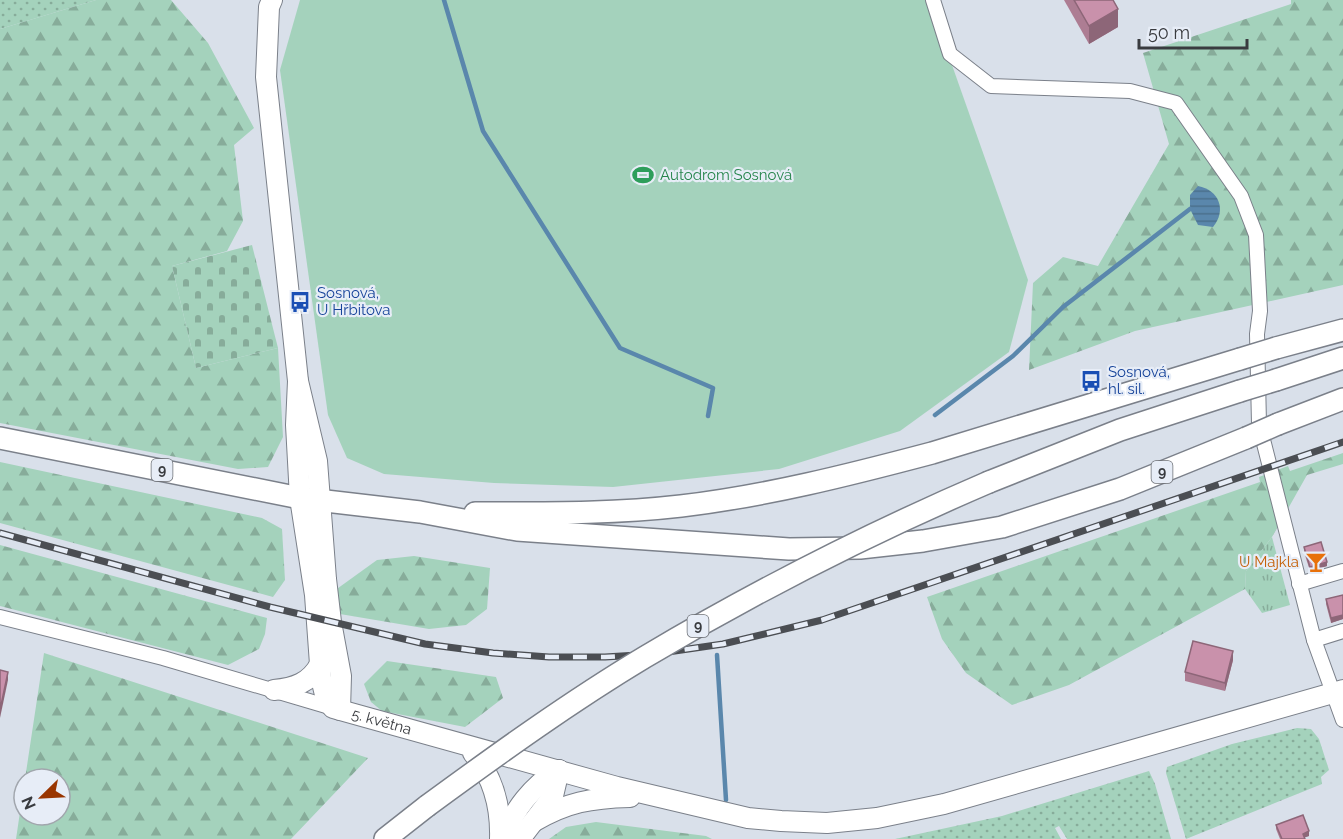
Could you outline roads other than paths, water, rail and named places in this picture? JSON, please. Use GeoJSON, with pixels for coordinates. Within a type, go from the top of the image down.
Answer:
{"type":"FeatureCollection","features":[{"type":"Feature","properties":{"kind":"main road","name":"9"},"geometry":{"type":"LineString","coordinates":[[420,512],[572,514],[681,506],[759,494],[881,467],[932,453],[1240,358],[1343,330]]}},
{"type":"Feature","properties":{"kind":"main road","name":"9"},"geometry":{"type":"LineString","coordinates":[[385,839],[512,744],[575,702],[693,629],[835,552],[905,518],[989,482],[1120,430],[1343,358]]}},
{"type":"Feature","properties":{"kind":"main road","name":"9"},"geometry":{"type":"LineString","coordinates":[[1276,380],[1343,363]]}},
{"type":"Feature","properties":{"kind":"main road","name":"9"},"geometry":{"type":"LineString","coordinates":[[0,438],[310,499],[420,512],[517,530],[789,549],[860,548],[923,541],[1002,527],[1120,489],[1343,399]]}},
{"type":"Feature","properties":{"kind":"street"},"geometry":{"type":"LineString","coordinates":[[272,0],[269,8],[266,77],[298,381],[317,461],[310,499],[320,664],[324,694],[336,709]]}},
{"type":"Feature","properties":{"kind":"street"},"geometry":{"type":"LineString","coordinates":[[933,0],[950,54],[991,86],[1130,91],[1176,103],[1241,196],[1256,235],[1260,311],[1257,334],[1259,424],[1314,640],[1338,692],[1343,720]]}},
{"type":"Feature","properties":{"kind":"street"},"geometry":{"type":"LineString","coordinates":[[310,499],[341,676],[336,709]]}},
{"type":"Feature","properties":{"kind":"street"},"geometry":{"type":"LineString","coordinates":[[1299,584],[1343,571]]}},
{"type":"Feature","properties":{"kind":"street","name":"5. května"},"geometry":{"type":"LineString","coordinates":[[0,617],[163,658],[336,709],[656,797],[766,820],[827,823],[916,811],[1338,692]]}},
{"type":"Feature","properties":{"kind":"street"},"geometry":{"type":"LineString","coordinates":[[1314,640],[1343,631]]}},
{"type":"Feature","properties":{"kind":"street"},"geometry":{"type":"LineString","coordinates":[[274,690],[290,688],[305,681],[315,673],[320,664]]}},
{"type":"Feature","properties":{"kind":"street"},"geometry":{"type":"LineString","coordinates":[[465,744],[476,756],[492,784],[502,839]]}},
{"type":"Feature","properties":{"kind":"street"},"geometry":{"type":"LineString","coordinates":[[502,839],[528,796],[542,780],[559,770]]}},
{"type":"Feature","properties":{"kind":"street"},"geometry":{"type":"LineString","coordinates":[[520,839],[553,796],[559,770]]}},
{"type":"Feature","properties":{"kind":"street"},"geometry":{"type":"LineString","coordinates":[[533,822],[562,807],[585,800],[656,797]]}},
{"type":"Feature","properties":{"kind":"water"},"geometry":{"type":"Polygon","coordinates":[[[1198,186],[1211,192],[1219,202],[1220,214],[1213,227],[1198,225],[1190,209],[1190,195],[1198,186]]]}},
{"type":"Feature","properties":{"kind":"waterway"},"geometry":{"type":"LineString","coordinates":[[444,0],[483,131],[620,348],[713,388],[708,416]]}},
{"type":"Feature","properties":{"kind":"waterway"},"geometry":{"type":"LineString","coordinates":[[935,415],[1013,356],[1063,307],[1190,209]]}},
{"type":"Feature","properties":{"kind":"waterway"},"geometry":{"type":"LineString","coordinates":[[717,655],[726,800]]}},
{"type":"Feature","properties":{"kind":"railway"},"geometry":{"type":"LineString","coordinates":[[0,533],[270,607],[425,644],[493,653],[549,657],[654,654],[723,644],[822,620],[1343,442]]}},
{"type":"Feature","properties":{"kind":"place","name":"Autodrom Sosnová"},"geometry":{"type":"Point","coordinates":[643,175]}},
{"type":"Feature","properties":{"kind":"place","name":"Sosnová, U Hřbitova"},"geometry":{"type":"Point","coordinates":[300,302]}},
{"type":"Feature","properties":{"kind":"place","name":"Sosnová, hl. sil."},"geometry":{"type":"Point","coordinates":[1091,381]}},
{"type":"Feature","properties":{"kind":"place","name":"U Majkla"},"geometry":{"type":"Point","coordinates":[1316,562]}}]}
